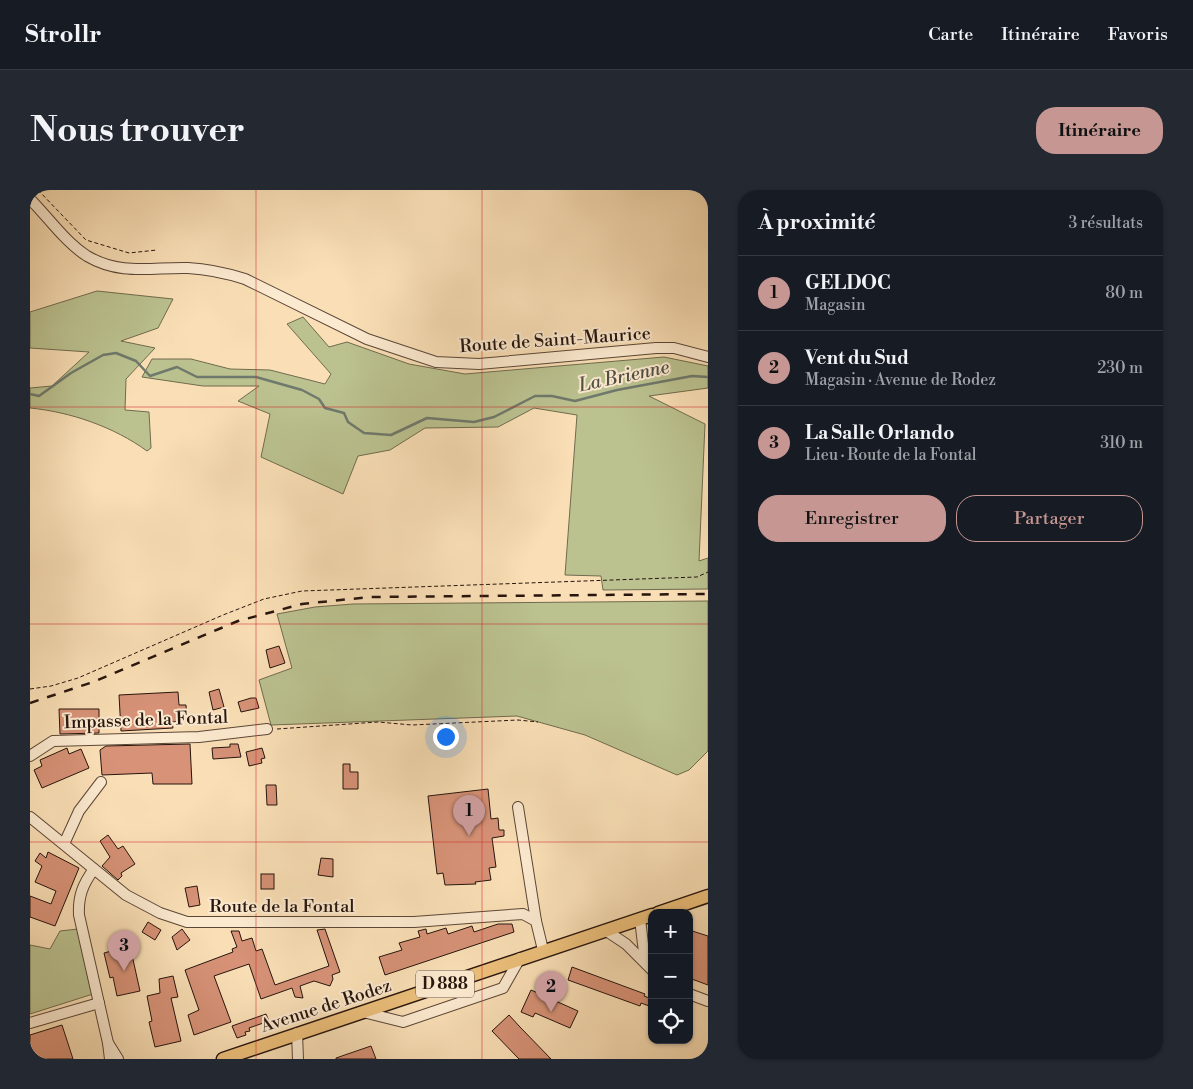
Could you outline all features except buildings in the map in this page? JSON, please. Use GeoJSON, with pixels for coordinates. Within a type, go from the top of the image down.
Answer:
{"type":"FeatureCollection","features":[{"type":"Feature","properties":{"kind":"main road"},"geometry":{"type":"LineString","coordinates":[[670,909],[708,896]]}},
{"type":"Feature","properties":{"kind":"main road","name":"Avenue de Rodez"},"geometry":{"type":"LineString","coordinates":[[222,1059],[646,917]]}},
{"type":"Feature","properties":{"kind":"main road","name":"Avenue de Rodez"},"geometry":{"type":"LineString","coordinates":[[218,1059],[238,1054]]}},
{"type":"Feature","properties":{"kind":"street","name":"Route de Saint-Maurice"},"geometry":{"type":"LineString","coordinates":[[30,199],[77,248],[106,265],[128,270],[186,268],[224,272],[245,279],[367,340],[436,362],[479,364],[656,348],[687,351],[708,357]]}},
{"type":"Feature","properties":{"kind":"street","name":"Impasse de la Fontal"},"geometry":{"type":"LineString","coordinates":[[30,756],[53,740],[199,737],[268,729]]}},
{"type":"Feature","properties":{"kind":"street"},"geometry":{"type":"LineString","coordinates":[[64,844],[79,811],[101,782]]}},
{"type":"Feature","properties":{"kind":"street"},"geometry":{"type":"LineString","coordinates":[[518,807],[536,921],[543,950]]}},
{"type":"Feature","properties":{"kind":"street","name":"Route de la Fontal"},"geometry":{"type":"LineString","coordinates":[[30,817],[126,895],[160,913],[187,922],[414,922],[522,914],[536,921]]}},
{"type":"Feature","properties":{"kind":"street"},"geometry":{"type":"LineString","coordinates":[[94,869],[82,885],[79,908],[110,1059]]}},
{"type":"Feature","properties":{"kind":"street"},"geometry":{"type":"LineString","coordinates":[[646,917],[648,954]]}},
{"type":"Feature","properties":{"kind":"street"},"geometry":{"type":"LineString","coordinates":[[606,930],[648,964]]}},
{"type":"Feature","properties":{"kind":"street"},"geometry":{"type":"LineString","coordinates":[[364,1012],[403,1022],[503,988],[520,958]]}},
{"type":"Feature","properties":{"kind":"street"},"geometry":{"type":"LineString","coordinates":[[693,996],[708,1002]]}},
{"type":"Feature","properties":{"kind":"street"},"geometry":{"type":"LineString","coordinates":[[30,1023],[99,1003]]}},
{"type":"Feature","properties":{"kind":"street"},"geometry":{"type":"LineString","coordinates":[[297,1033],[298,1059]]}},
{"type":"Feature","properties":{"kind":"street"},"geometry":{"type":"LineString","coordinates":[[108,1043],[118,1059]]}},
{"type":"Feature","properties":{"kind":"path"},"geometry":{"type":"LineString","coordinates":[[38,190],[86,240],[129,253],[157,250]]}},
{"type":"Feature","properties":{"kind":"path"},"geometry":{"type":"LineString","coordinates":[[30,689],[51,686],[78,678],[264,599],[302,591],[597,579],[697,577],[708,572]]}},
{"type":"Feature","properties":{"kind":"path"},"geometry":{"type":"LineString","coordinates":[[268,729],[378,722],[412,725],[518,720],[538,722]]}},
{"type":"Feature","properties":{"kind":"green space"},"geometry":{"type":"Polygon","coordinates":[[[97,291],[173,299],[158,328],[121,341],[155,348],[126,379],[125,410],[149,412],[151,448],[147,451],[121,435],[92,422],[61,413],[30,408],[30,388],[52,386],[89,352],[30,348],[30,312],[97,291]]]}},
{"type":"Feature","properties":{"kind":"green space"},"geometry":{"type":"Polygon","coordinates":[[[303,317],[329,347],[347,342],[409,364],[465,374],[664,357],[708,366],[708,388],[649,396],[705,424],[699,561],[708,558],[708,589],[603,590],[601,576],[565,575],[577,415],[534,408],[498,427],[425,428],[390,450],[358,456],[343,494],[261,457],[270,414],[238,401],[259,386],[203,386],[142,377],[152,359],[191,359],[230,369],[270,370],[325,384],[331,374],[287,324],[303,317]]]}},
{"type":"Feature","properties":{"kind":"green space"},"geometry":{"type":"Polygon","coordinates":[[[708,601],[708,751],[689,770],[677,775],[585,735],[517,716],[271,725],[259,680],[292,668],[277,614],[315,607],[353,604],[708,601]]]}},
{"type":"Feature","properties":{"kind":"green space"},"geometry":{"type":"Polygon","coordinates":[[[78,929],[93,994],[30,1014],[30,945],[50,949],[60,931],[78,929]]]}},
{"type":"Feature","properties":{"kind":"waterway","name":"La Brienne"},"geometry":{"type":"LineString","coordinates":[[30,394],[39,396],[71,373],[103,355],[116,353],[136,361],[150,376],[177,367],[197,377],[256,377],[302,390],[319,399],[325,408],[344,413],[348,422],[364,433],[391,435],[427,418],[474,422],[494,417],[535,396],[552,396],[575,401],[617,390],[692,376],[708,377]]}},
{"type":"Feature","properties":{"kind":"railway"},"geometry":{"type":"LineString","coordinates":[[30,703],[93,682],[238,621],[302,604],[370,597],[708,594]]}},
{"type":"Feature","properties":{"kind":"place","name":"GELDOC"},"geometry":{"type":"Point","coordinates":[469,836]}},
{"type":"Feature","properties":{"kind":"place","name":"La Salle Orlando"},"geometry":{"type":"Point","coordinates":[124,971]}},
{"type":"Feature","properties":{"kind":"place","name":"Vent du Sud"},"geometry":{"type":"Point","coordinates":[551,1012]}}]}
